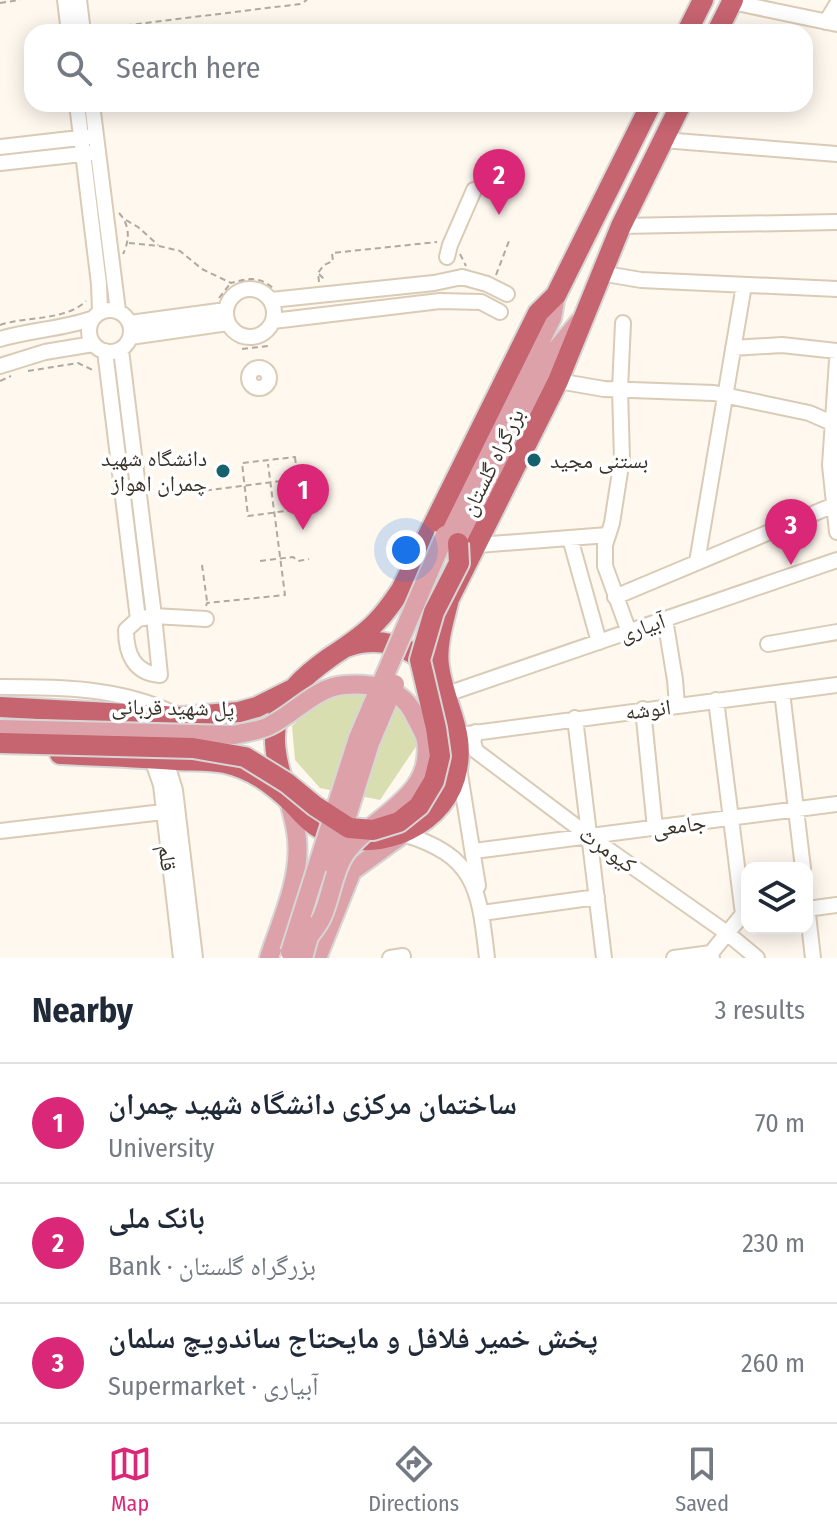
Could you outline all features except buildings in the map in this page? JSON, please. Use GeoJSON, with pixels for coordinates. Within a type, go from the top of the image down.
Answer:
{"type":"FeatureCollection","features":[{"type":"Feature","properties":{"kind":"highway"},"geometry":{"type":"LineString","coordinates":[[691,24],[703,0]]}},
{"type":"Feature","properties":{"kind":"highway"},"geometry":{"type":"LineString","coordinates":[[721,24],[731,1]]}},
{"type":"Feature","properties":{"kind":"highway"},"geometry":{"type":"LineString","coordinates":[[289,801],[275,758],[274,735],[279,712],[307,674],[377,621],[401,590],[538,313],[556,295],[647,112]]}},
{"type":"Feature","properties":{"kind":"highway","name":"بزرگراه گلستان"},"geometry":{"type":"LineString","coordinates":[[403,834],[445,800],[468,734],[444,689],[438,662],[441,631],[460,541],[558,381],[600,273],[677,112]]}},
{"type":"Feature","properties":{"kind":"highway","name":"پل شهید قربانی"},"geometry":{"type":"LineString","coordinates":[[0,743],[193,748],[245,757],[349,828],[373,830],[399,822],[419,806],[434,781],[440,756],[420,660],[434,612],[459,563],[460,541]]}},
{"type":"Feature","properties":{"kind":"highway"},"geometry":{"type":"LineString","coordinates":[[342,649],[370,642],[398,646],[424,660],[444,689]]}},
{"type":"Feature","properties":{"kind":"highway"},"geometry":{"type":"LineString","coordinates":[[0,707],[46,707],[182,717],[227,714],[257,707],[293,689]]}},
{"type":"Feature","properties":{"kind":"highway"},"geometry":{"type":"LineString","coordinates":[[224,763],[243,748],[246,740],[237,721],[227,714]]}},
{"type":"Feature","properties":{"kind":"highway"},"geometry":{"type":"LineString","coordinates":[[0,753],[224,763],[261,776],[319,829],[346,838],[375,840],[403,834]]}},
{"type":"Feature","properties":{"kind":"main road"},"geometry":{"type":"LineString","coordinates":[[460,541],[552,318],[556,295]]}},
{"type":"Feature","properties":{"kind":"main road"},"geometry":{"type":"LineString","coordinates":[[460,541],[554,352],[581,319]]}},
{"type":"Feature","properties":{"kind":"main road","name":"پل شهید قربانی"},"geometry":{"type":"LineString","coordinates":[[308,938],[370,743],[460,541]]}},
{"type":"Feature","properties":{"kind":"main road","name":"پل شهید قربانی"},"geometry":{"type":"LineString","coordinates":[[293,956],[358,738],[460,541]]}},
{"type":"Feature","properties":{"kind":"main road","name":"پل شهید قربانی"},"geometry":{"type":"LineString","coordinates":[[0,729],[234,735],[269,726],[315,696],[339,685],[373,684],[397,695],[410,706],[426,737],[426,759],[417,785],[399,806],[347,851],[321,919],[293,956]]}},
{"type":"Feature","properties":{"kind":"main road"},"geometry":{"type":"LineString","coordinates":[[269,958],[296,865],[297,839],[289,801]]}},
{"type":"Feature","properties":{"kind":"main road"},"geometry":{"type":"LineString","coordinates":[[317,958],[328,924],[352,871],[403,834]]}},
{"type":"Feature","properties":{"kind":"main road"},"geometry":{"type":"LineString","coordinates":[[285,911],[290,902],[300,896],[315,897],[327,908],[328,924]]}},
{"type":"Feature","properties":{"kind":"street"},"geometry":{"type":"LineString","coordinates":[[65,0],[75,24]]}},
{"type":"Feature","properties":{"kind":"street"},"geometry":{"type":"LineString","coordinates":[[78,24],[79,0]]}},
{"type":"Feature","properties":{"kind":"street"},"geometry":{"type":"LineString","coordinates":[[731,1],[832,23],[837,4]]}},
{"type":"Feature","properties":{"kind":"street"},"geometry":{"type":"LineString","coordinates":[[80,112],[89,137]]}},
{"type":"Feature","properties":{"kind":"street"},"geometry":{"type":"LineString","coordinates":[[91,112],[91,154],[118,311],[116,341],[138,619]]}},
{"type":"Feature","properties":{"kind":"street"},"geometry":{"type":"LineString","coordinates":[[0,147],[89,137]]}},
{"type":"Feature","properties":{"kind":"street"},"geometry":{"type":"LineString","coordinates":[[663,140],[837,154]]}},
{"type":"Feature","properties":{"kind":"street"},"geometry":{"type":"LineString","coordinates":[[0,163],[91,154]]}},
{"type":"Feature","properties":{"kind":"street"},"geometry":{"type":"LineString","coordinates":[[91,154],[99,284],[96,315],[88,330],[116,341]]}},
{"type":"Feature","properties":{"kind":"street"},"geometry":{"type":"LineString","coordinates":[[448,253],[474,190]]}},
{"type":"Feature","properties":{"kind":"street"},"geometry":{"type":"LineString","coordinates":[[621,226],[837,222]]}},
{"type":"Feature","properties":{"kind":"street"},"geometry":{"type":"LineString","coordinates":[[600,273],[641,280],[837,289]]}},
{"type":"Feature","properties":{"kind":"street"},"geometry":{"type":"LineString","coordinates":[[0,366],[45,352],[116,341],[224,311],[233,295],[243,289],[274,295],[387,288],[462,277],[498,289]]}},
{"type":"Feature","properties":{"kind":"street"},"geometry":{"type":"LineString","coordinates":[[697,562],[744,285]]}},
{"type":"Feature","properties":{"kind":"street"},"geometry":{"type":"LineString","coordinates":[[387,288],[390,307]]}},
{"type":"Feature","properties":{"kind":"street"},"geometry":{"type":"LineString","coordinates":[[481,302],[498,289]]}},
{"type":"Feature","properties":{"kind":"street"},"geometry":{"type":"LineString","coordinates":[[321,291],[329,314]]}},
{"type":"Feature","properties":{"kind":"street"},"geometry":{"type":"LineString","coordinates":[[224,311],[240,336],[255,351],[273,321],[274,295]]}},
{"type":"Feature","properties":{"kind":"street"},"geometry":{"type":"LineString","coordinates":[[273,321],[440,301],[481,302],[500,312]]}},
{"type":"Feature","properties":{"kind":"street"},"geometry":{"type":"LineString","coordinates":[[0,339],[74,325],[111,309],[118,311]]}},
{"type":"Feature","properties":{"kind":"street"},"geometry":{"type":"LineString","coordinates":[[623,323],[620,389],[622,459],[605,545],[605,566],[629,632]]}},
{"type":"Feature","properties":{"kind":"street"},"geometry":{"type":"LineString","coordinates":[[116,341],[154,616],[160,675],[147,674],[131,660],[126,648],[126,630],[138,619],[154,616],[206,619]]}},
{"type":"Feature","properties":{"kind":"street"},"geometry":{"type":"LineString","coordinates":[[733,348],[782,345],[837,351]]}},
{"type":"Feature","properties":{"kind":"street"},"geometry":{"type":"LineString","coordinates":[[837,360],[830,465],[837,532]]}},
{"type":"Feature","properties":{"kind":"street"},"geometry":{"type":"LineString","coordinates":[[558,381],[620,389],[683,390],[725,395],[809,413],[832,423]]}},
{"type":"Feature","properties":{"kind":"street"},"geometry":{"type":"LineString","coordinates":[[615,597],[834,505]]}},
{"type":"Feature","properties":{"kind":"street"},"geometry":{"type":"LineString","coordinates":[[460,541],[608,535]]}},
{"type":"Feature","properties":{"kind":"street"},"geometry":{"type":"LineString","coordinates":[[570,538],[599,642]]}},
{"type":"Feature","properties":{"kind":"street","name":"آبیاری"},"geometry":{"type":"LineString","coordinates":[[444,689],[599,642],[837,560]]}},
{"type":"Feature","properties":{"kind":"street"},"geometry":{"type":"LineString","coordinates":[[665,619],[677,705]]}},
{"type":"Feature","properties":{"kind":"street"},"geometry":{"type":"LineString","coordinates":[[768,644],[837,632]]}},
{"type":"Feature","properties":{"kind":"street","name":"انوشه"},"geometry":{"type":"LineString","coordinates":[[468,734],[837,685]]}},
{"type":"Feature","properties":{"kind":"street"},"geometry":{"type":"LineString","coordinates":[[0,687],[68,687],[125,695],[182,717]]}},
{"type":"Feature","properties":{"kind":"street"},"geometry":{"type":"LineString","coordinates":[[782,692],[802,862]]}},
{"type":"Feature","properties":{"kind":"street"},"geometry":{"type":"LineString","coordinates":[[716,700],[729,818],[741,890]]}},
{"type":"Feature","properties":{"kind":"street"},"geometry":{"type":"LineString","coordinates":[[643,709],[655,828]]}},
{"type":"Feature","properties":{"kind":"street"},"geometry":{"type":"LineString","coordinates":[[575,718],[604,958]]}},
{"type":"Feature","properties":{"kind":"street","name":"کیومرث"},"geometry":{"type":"LineString","coordinates":[[468,734],[476,751],[757,958]]}},
{"type":"Feature","properties":{"kind":"street"},"geometry":{"type":"LineString","coordinates":[[152,758],[170,774],[175,790],[195,958]]}},
{"type":"Feature","properties":{"kind":"street","name":"قلم"},"geometry":{"type":"LineString","coordinates":[[152,758],[161,785],[181,958]]}},
{"type":"Feature","properties":{"kind":"street"},"geometry":{"type":"LineString","coordinates":[[459,762],[487,958]]}},
{"type":"Feature","properties":{"kind":"street","name":"جامعی"},"geometry":{"type":"LineString","coordinates":[[474,851],[837,804]]}},
{"type":"Feature","properties":{"kind":"street"},"geometry":{"type":"LineString","coordinates":[[0,831],[163,812]]}},
{"type":"Feature","properties":{"kind":"street"},"geometry":{"type":"LineString","coordinates":[[403,834],[442,849],[469,874],[481,906]]}},
{"type":"Feature","properties":{"kind":"street"},"geometry":{"type":"LineString","coordinates":[[481,906],[597,897]]}},
{"type":"Feature","properties":{"kind":"street"},"geometry":{"type":"LineString","coordinates":[[813,907],[837,905]]}},
{"type":"Feature","properties":{"kind":"street"},"geometry":{"type":"LineString","coordinates":[[674,958],[711,955],[741,918]]}},
{"type":"Feature","properties":{"kind":"street"},"geometry":{"type":"LineString","coordinates":[[810,934],[813,958]]}},
{"type":"Feature","properties":{"kind":"path"},"geometry":{"type":"LineString","coordinates":[[0,3],[20,0]]}},
{"type":"Feature","properties":{"kind":"path"},"geometry":{"type":"LineString","coordinates":[[135,24],[300,4],[307,0]]}},
{"type":"Feature","properties":{"kind":"path"},"geometry":{"type":"LineString","coordinates":[[116,210],[159,246]]}},
{"type":"Feature","properties":{"kind":"path"},"geometry":{"type":"LineString","coordinates":[[120,259],[129,243],[126,220]]}},
{"type":"Feature","properties":{"kind":"path"},"geometry":{"type":"LineString","coordinates":[[321,291],[318,273],[324,265],[333,261],[332,253],[445,241],[448,253],[460,252],[466,267]]}},
{"type":"Feature","properties":{"kind":"path"},"geometry":{"type":"LineString","coordinates":[[498,289],[504,284],[495,280],[509,241]]}},
{"type":"Feature","properties":{"kind":"path"},"geometry":{"type":"LineString","coordinates":[[129,243],[180,251],[202,269],[231,283],[249,278],[265,281],[274,295]]}},
{"type":"Feature","properties":{"kind":"path"},"geometry":{"type":"LineString","coordinates":[[318,273],[324,279]]}},
{"type":"Feature","properties":{"kind":"path"},"geometry":{"type":"LineString","coordinates":[[224,311],[231,283]]}},
{"type":"Feature","properties":{"kind":"path"},"geometry":{"type":"LineString","coordinates":[[0,325],[16,319],[79,308],[89,293]]}},
{"type":"Feature","properties":{"kind":"path"},"geometry":{"type":"LineString","coordinates":[[0,381],[17,373],[78,363],[98,372]]}},
{"type":"Feature","properties":{"kind":"path"},"geometry":{"type":"LineString","coordinates":[[295,457],[298,479],[301,509],[248,516],[242,463],[295,457]]}},
{"type":"Feature","properties":{"kind":"path"},"geometry":{"type":"LineString","coordinates":[[207,603],[285,595],[268,464]]}},
{"type":"Feature","properties":{"kind":"path"},"geometry":{"type":"LineString","coordinates":[[186,493],[298,479]]}},
{"type":"Feature","properties":{"kind":"path"},"geometry":{"type":"LineString","coordinates":[[260,561],[293,557],[298,561],[309,559]]}},
{"type":"Feature","properties":{"kind":"path"},"geometry":{"type":"LineString","coordinates":[[202,565],[206,619]]}},
{"type":"Feature","properties":{"kind":"green space"},"geometry":{"type":"Polygon","coordinates":[[[359,692],[397,707],[415,722],[417,745],[380,800],[320,788],[295,760],[292,726],[317,702],[359,692]]]}},
{"type":"Feature","properties":{"kind":"place","name":"بانک ملی"},"geometry":{"type":"Point","coordinates":[499,215]}},
{"type":"Feature","properties":{"kind":"place","name":"بستنی مجید"},"geometry":{"type":"Point","coordinates":[534,460]}},
{"type":"Feature","properties":{"kind":"place","name":"دانشگاه شهید چمران اهواز"},"geometry":{"type":"Point","coordinates":[223,471]}},
{"type":"Feature","properties":{"kind":"place","name":"ساختمان مرکزی دانشگاه شهید چمران"},"geometry":{"type":"Point","coordinates":[303,530]}},
{"type":"Feature","properties":{"kind":"place","name":"پخش خمیر فلافل و مایحتاج ساندویچ سلمان"},"geometry":{"type":"Point","coordinates":[791,565]}}]}
